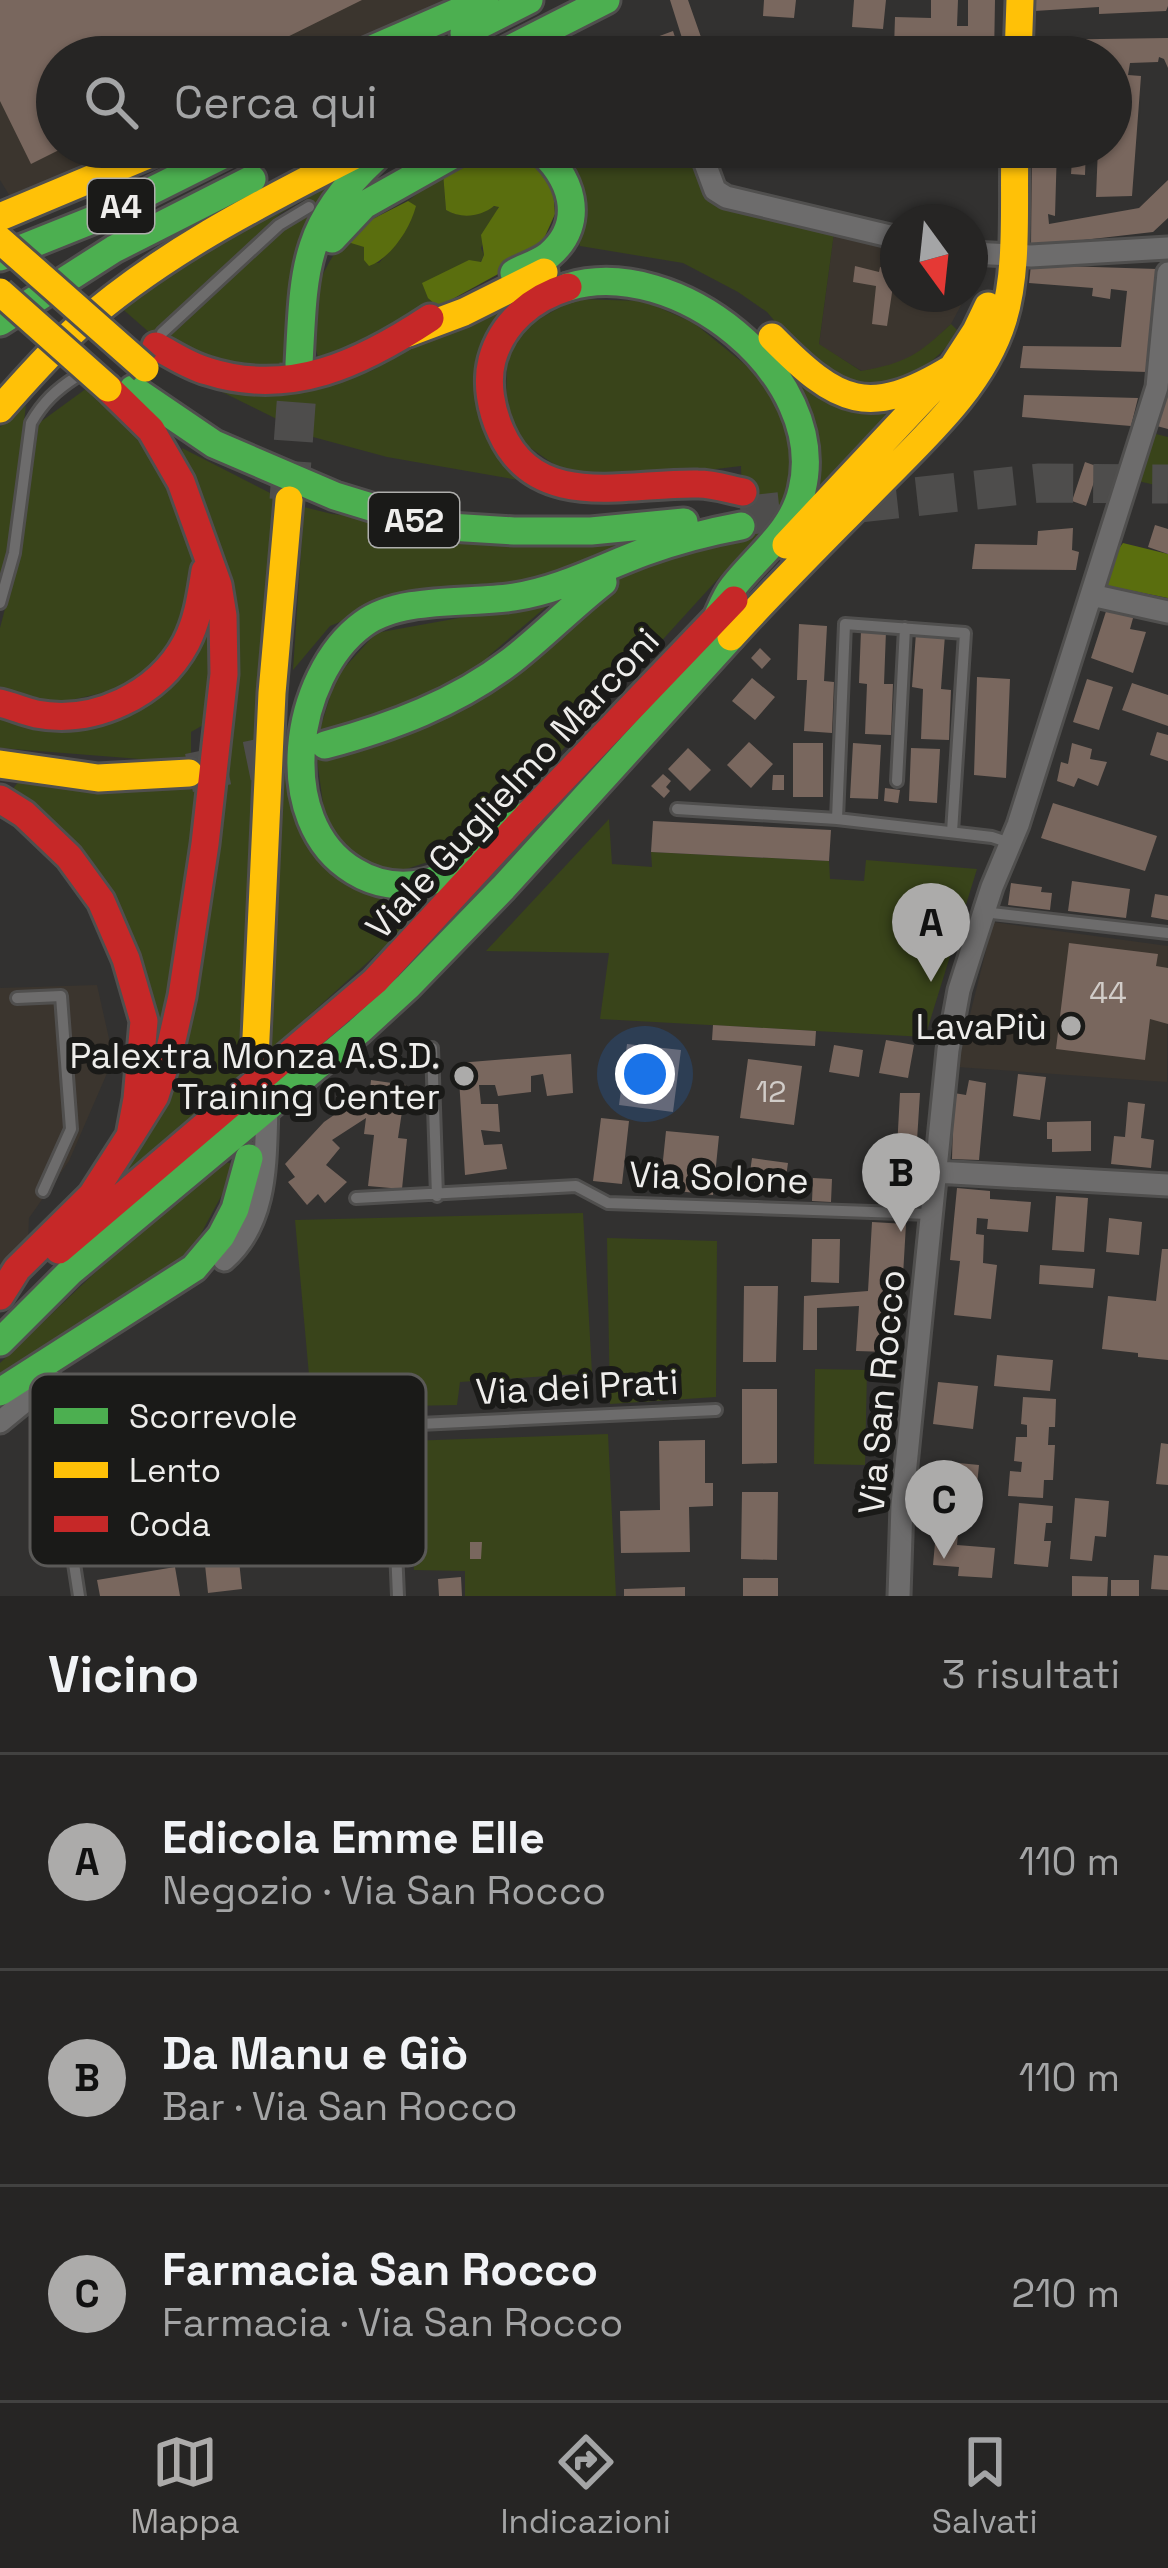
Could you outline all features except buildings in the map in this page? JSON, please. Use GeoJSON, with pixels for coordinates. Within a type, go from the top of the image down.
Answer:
{"type":"FeatureCollection","features":[{"type":"Feature","properties":{"kind":"main road"},"geometry":{"type":"LineString","coordinates":[[402,36],[485,0]]}},
{"type":"Feature","properties":{"kind":"main road"},"geometry":{"type":"LineString","coordinates":[[458,36],[529,0]]}},
{"type":"Feature","properties":{"kind":"main road"},"geometry":{"type":"LineString","coordinates":[[535,36],[606,0]]}},
{"type":"Feature","properties":{"kind":"main road"},"geometry":{"type":"LineString","coordinates":[[582,36],[639,0]]}},
{"type":"Feature","properties":{"kind":"main road"},"geometry":{"type":"LineString","coordinates":[[1019,36],[1020,0]]}},
{"type":"Feature","properties":{"kind":"main road"},"geometry":{"type":"LineString","coordinates":[[0,217],[123,168]]}},
{"type":"Feature","properties":{"kind":"main road","name":"A4"},"geometry":{"type":"LineString","coordinates":[[8,266],[197,168]]}},
{"type":"Feature","properties":{"kind":"main road","name":"A4"},"geometry":{"type":"LineString","coordinates":[[0,322],[114,249],[274,168]]}},
{"type":"Feature","properties":{"kind":"main road"},"geometry":{"type":"LineString","coordinates":[[0,409],[28,374],[92,314],[165,259],[330,168]]}},
{"type":"Feature","properties":{"kind":"main road"},"geometry":{"type":"LineString","coordinates":[[299,364],[310,244],[335,198],[363,168]]}},
{"type":"Feature","properties":{"kind":"main road"},"geometry":{"type":"LineString","coordinates":[[304,284],[334,237],[364,205],[430,168]]}},
{"type":"Feature","properties":{"kind":"main road"},"geometry":{"type":"LineString","coordinates":[[408,333],[452,302],[550,255],[568,230],[573,202],[559,168]]}},
{"type":"Feature","properties":{"kind":"main road","name":"Viale Guglielmo Marconi"},"geometry":{"type":"LineString","coordinates":[[0,1342],[70,1272],[359,1031],[440,953],[970,385],[1004,322],[1011,285],[1014,168]]}},
{"type":"Feature","properties":{"kind":"main road","name":"A52"},"geometry":{"type":"LineString","coordinates":[[0,240],[8,266],[138,363],[260,440],[326,466],[410,494],[494,506],[742,511]]}},
{"type":"Feature","properties":{"kind":"main road","name":"Viale Guglielmo Marconi"},"geometry":{"type":"LineString","coordinates":[[0,1299],[375,981],[952,368],[976,331],[1011,255]]}},
{"type":"Feature","properties":{"kind":"main road"},"geometry":{"type":"LineString","coordinates":[[0,292],[138,363],[204,370],[244,381],[282,382],[328,374],[540,273],[574,262],[607,260],[691,278],[728,298],[815,380],[838,394],[862,400],[908,395],[952,368]]}},
{"type":"Feature","properties":{"kind":"main road"},"geometry":{"type":"LineString","coordinates":[[0,1299],[16,1269],[92,1195],[155,1096],[182,996],[206,844],[224,674],[218,586],[181,482],[151,430],[138,363],[64,273],[8,266]]}},
{"type":"Feature","properties":{"kind":"main road"},"geometry":{"type":"LineString","coordinates":[[271,725],[310,661],[363,622],[394,610],[538,592],[579,580],[640,553],[699,535],[742,511],[707,484],[622,488],[555,484],[524,466],[498,431],[490,391],[491,354],[519,312],[547,294],[586,282],[621,281],[651,288],[681,298],[721,322],[747,342],[787,390],[800,420],[806,450],[801,498],[788,526],[729,592],[716,620]]}},
{"type":"Feature","properties":{"kind":"main road","name":"A52"},"geometry":{"type":"LineString","coordinates":[[138,363],[214,443],[335,496],[434,526],[591,531],[742,511]]}},
{"type":"Feature","properties":{"kind":"main road"},"geometry":{"type":"LineString","coordinates":[[255,1059],[271,725],[289,500]]}},
{"type":"Feature","properties":{"kind":"main road"},"geometry":{"type":"LineString","coordinates":[[0,703],[41,716],[82,715],[123,703],[156,683],[183,651],[201,608],[206,548]]}},
{"type":"Feature","properties":{"kind":"main road"},"geometry":{"type":"LineString","coordinates":[[325,745],[379,731],[462,695],[513,660],[562,614],[640,553]]}},
{"type":"Feature","properties":{"kind":"main road"},"geometry":{"type":"LineString","coordinates":[[363,622],[323,670],[312,691],[304,730],[304,799],[330,854],[353,874],[373,881],[422,884],[460,868],[495,835],[530,813]]}},
{"type":"Feature","properties":{"kind":"main road"},"geometry":{"type":"LineString","coordinates":[[0,764],[98,778],[189,773]]}},
{"type":"Feature","properties":{"kind":"main road"},"geometry":{"type":"LineString","coordinates":[[0,799],[24,814],[69,857],[101,901],[126,959],[144,1021],[130,1136]]}},
{"type":"Feature","properties":{"kind":"main road"},"geometry":{"type":"LineString","coordinates":[[0,1392],[194,1268],[221,1236],[235,1209],[249,1159]]}},
{"type":"Feature","properties":{"kind":"street"},"geometry":{"type":"LineString","coordinates":[[707,168],[715,190],[726,197],[880,234]]}},
{"type":"Feature","properties":{"kind":"street"},"geometry":{"type":"LineString","coordinates":[[988,254],[1168,248]]}},
{"type":"Feature","properties":{"kind":"street","name":"Via San Rocco"},"geometry":{"type":"LineString","coordinates":[[899,1596],[902,1505],[935,1172],[959,990],[1156,387],[1168,273]]}},
{"type":"Feature","properties":{"kind":"street"},"geometry":{"type":"LineString","coordinates":[[1091,595],[1168,612]]}},
{"type":"Feature","properties":{"kind":"street"},"geometry":{"type":"LineString","coordinates":[[60,1374],[232,1253],[250,1227],[261,1196],[267,1108]]}},
{"type":"Feature","properties":{"kind":"street"},"geometry":{"type":"LineString","coordinates":[[935,1172],[1168,1185]]}},
{"type":"Feature","properties":{"kind":"street"},"geometry":{"type":"LineString","coordinates":[[0,1421],[30,1396]]}},
{"type":"Feature","properties":{"kind":"lane"},"geometry":{"type":"LineString","coordinates":[[138,363],[280,225],[309,207]]}},
{"type":"Feature","properties":{"kind":"lane"},"geometry":{"type":"LineString","coordinates":[[0,603],[14,553],[31,423],[28,374]]}},
{"type":"Feature","properties":{"kind":"lane"},"geometry":{"type":"LineString","coordinates":[[31,423],[40,407],[76,377]]}},
{"type":"Feature","properties":{"kind":"lane"},"geometry":{"type":"LineString","coordinates":[[837,819],[845,624],[965,633],[952,832]]}},
{"type":"Feature","properties":{"kind":"lane"},"geometry":{"type":"LineString","coordinates":[[897,782],[904,628]]}},
{"type":"Feature","properties":{"kind":"lane"},"geometry":{"type":"LineString","coordinates":[[677,809],[837,819],[1010,843]]}},
{"type":"Feature","properties":{"kind":"lane"},"geometry":{"type":"LineString","coordinates":[[983,912],[1168,933]]}},
{"type":"Feature","properties":{"kind":"lane"},"geometry":{"type":"LineString","coordinates":[[17,998],[61,996],[70,1129],[43,1191]]}},
{"type":"Feature","properties":{"kind":"lane"},"geometry":{"type":"LineString","coordinates":[[432,1048],[437,1196]]}},
{"type":"Feature","properties":{"kind":"lane","name":"Via Solone"},"geometry":{"type":"LineString","coordinates":[[356,1198],[576,1186],[608,1203],[931,1214]]}},
{"type":"Feature","properties":{"kind":"lane","name":"Via dei Prati"},"geometry":{"type":"LineString","coordinates":[[426,1424],[716,1410]]}},
{"type":"Feature","properties":{"kind":"lane"},"geometry":{"type":"LineString","coordinates":[[74,1566],[79,1596]]}},
{"type":"Feature","properties":{"kind":"lane","name":"Via dei Prati"},"geometry":{"type":"LineString","coordinates":[[397,1566],[398,1596]]}},
{"type":"Feature","properties":{"kind":"shaded area"},"geometry":{"type":"Polygon","coordinates":[[[0,0],[451,0],[371,36],[36,36],[36,168],[77,168],[11,198],[0,180],[0,0]]]}},
{"type":"Feature","properties":{"kind":"shaded area"},"geometry":{"type":"Polygon","coordinates":[[[834,233],[880,242],[880,312],[957,312],[922,352],[896,365],[862,371],[819,345],[834,233]]]}},
{"type":"Feature","properties":{"kind":"shaded area"},"geometry":{"type":"Polygon","coordinates":[[[993,922],[1168,946],[1167,1082],[957,1067],[993,922]]]}},
{"type":"Feature","properties":{"kind":"shaded area"},"geometry":{"type":"Polygon","coordinates":[[[97,985],[112,1052],[108,1071],[69,1161],[29,1218],[28,1244],[0,1270],[0,988],[97,985]]]}},
{"type":"Feature","properties":{"kind":"green space"},"geometry":{"type":"Polygon","coordinates":[[[453,168],[544,168],[552,175],[555,214],[538,252],[438,307],[422,283],[469,260],[481,262],[481,235],[499,207],[470,216],[446,210],[443,173],[453,168]]]}},
{"type":"Feature","properties":{"kind":"green space"},"geometry":{"type":"Polygon","coordinates":[[[560,168],[694,168],[703,195],[834,233],[819,344],[861,371],[910,356],[951,324],[959,332],[924,367],[854,390],[801,352],[767,312],[683,263],[580,246],[560,168]]]}},
{"type":"Feature","properties":{"kind":"green space"},"geometry":{"type":"Polygon","coordinates":[[[339,169],[286,376],[158,341],[178,329],[275,236],[312,211],[305,199],[281,213],[150,333],[118,305],[339,169]]]}},
{"type":"Feature","properties":{"kind":"green space"},"geometry":{"type":"Polygon","coordinates":[[[443,173],[446,210],[466,214],[499,206],[481,248],[481,261],[438,307],[322,371],[309,315],[331,259],[351,230],[365,247],[364,260],[379,263],[401,238],[408,201],[443,173]]]}},
{"type":"Feature","properties":{"kind":"green space"},"geometry":{"type":"Polygon","coordinates":[[[408,201],[416,206],[404,233],[392,250],[369,266],[364,247],[351,243],[351,230],[408,201]]]}},
{"type":"Feature","properties":{"kind":"green space"},"geometry":{"type":"Polygon","coordinates":[[[601,267],[653,273],[700,293],[748,326],[808,391],[855,406],[907,400],[806,506],[820,468],[818,443],[797,397],[767,356],[721,315],[694,299],[637,279],[607,276],[568,279],[531,293],[511,309],[488,344],[481,381],[483,406],[498,443],[524,481],[387,457],[313,437],[216,389],[268,393],[330,385],[371,371],[527,286],[566,271],[601,267]]]}},
{"type":"Feature","properties":{"kind":"green space"},"geometry":{"type":"Polygon","coordinates":[[[575,299],[644,301],[694,323],[774,388],[794,450],[788,502],[504,814],[464,850],[388,875],[329,846],[317,760],[647,561],[743,541],[741,466],[584,485],[516,438],[506,401],[507,364],[521,329],[575,299]]]}},
{"type":"Feature","properties":{"kind":"green space"},"geometry":{"type":"Polygon","coordinates":[[[87,388],[123,419],[162,474],[191,542],[194,587],[183,629],[132,686],[54,704],[0,687],[0,628],[22,543],[39,423],[87,388]]]}},
{"type":"Feature","properties":{"kind":"green space"},"geometry":{"type":"Polygon","coordinates":[[[26,405],[10,541],[0,578],[0,427],[26,405]]]}},
{"type":"Feature","properties":{"kind":"green space"},"geometry":{"type":"Polygon","coordinates":[[[1152,433],[1168,437],[1168,488],[1138,481],[1152,433]]]}},
{"type":"Feature","properties":{"kind":"green space"},"geometry":{"type":"Polygon","coordinates":[[[182,448],[274,495],[244,1075],[122,1185],[219,783],[182,448]]]}},
{"type":"Feature","properties":{"kind":"green space"},"geometry":{"type":"Polygon","coordinates":[[[304,507],[332,514],[632,546],[544,577],[400,597],[330,626],[293,670],[304,507]]]}},
{"type":"Feature","properties":{"kind":"green space"},"geometry":{"type":"Polygon","coordinates":[[[1123,543],[1168,554],[1168,598],[1103,585],[1107,565],[1123,543]]]}},
{"type":"Feature","properties":{"kind":"green space"},"geometry":{"type":"Polygon","coordinates":[[[553,601],[458,682],[318,736],[336,677],[376,633],[553,601]]]}},
{"type":"Feature","properties":{"kind":"green space"},"geometry":{"type":"Polygon","coordinates":[[[210,621],[205,724],[191,732],[191,763],[0,748],[0,719],[100,725],[210,621]]]}},
{"type":"Feature","properties":{"kind":"green space"},"geometry":{"type":"Polygon","coordinates":[[[284,719],[294,811],[435,901],[271,1050],[284,719]]]}},
{"type":"Feature","properties":{"kind":"green space"},"geometry":{"type":"Polygon","coordinates":[[[22,777],[201,781],[162,1041],[148,985],[12,790],[22,777]]]}},
{"type":"Feature","properties":{"kind":"green space"},"geometry":{"type":"Polygon","coordinates":[[[609,819],[612,864],[652,867],[651,852],[829,861],[830,879],[864,881],[866,860],[977,869],[925,1037],[600,1019],[609,953],[486,951],[609,819]]]}},
{"type":"Feature","properties":{"kind":"green space"},"geometry":{"type":"Polygon","coordinates":[[[225,1162],[238,1165],[190,1254],[0,1383],[0,1363],[102,1266],[225,1162]]]}},
{"type":"Feature","properties":{"kind":"green space"},"geometry":{"type":"Polygon","coordinates":[[[583,1213],[592,1373],[460,1382],[457,1405],[426,1406],[426,1374],[309,1374],[295,1220],[583,1213]]]}},
{"type":"Feature","properties":{"kind":"green space"},"geometry":{"type":"Polygon","coordinates":[[[607,1238],[717,1241],[716,1397],[610,1404],[607,1238]]]}},
{"type":"Feature","properties":{"kind":"green space"},"geometry":{"type":"Polygon","coordinates":[[[815,1369],[867,1370],[865,1465],[814,1464],[815,1369]]]}},
{"type":"Feature","properties":{"kind":"green space"},"geometry":{"type":"Polygon","coordinates":[[[608,1434],[616,1596],[465,1596],[465,1571],[414,1570],[414,1566],[426,1566],[426,1440],[608,1434]]]}},
{"type":"Feature","properties":{"kind":"tunnel"},"geometry":{"type":"LineString","coordinates":[[289,500],[299,364]]}},
{"type":"Feature","properties":{"kind":"tunnel"},"geometry":{"type":"LineString","coordinates":[[741,516],[1040,483],[1168,484]]}},
{"type":"Feature","properties":{"kind":"tunnel"},"geometry":{"type":"LineString","coordinates":[[189,773],[301,750]]}},
{"type":"Feature","properties":{"kind":"traffic: fast"},"geometry":{"type":"LineString","coordinates":[[402,36],[485,0]]}},
{"type":"Feature","properties":{"kind":"traffic: fast"},"geometry":{"type":"LineString","coordinates":[[464,33],[529,0]]}},
{"type":"Feature","properties":{"kind":"traffic: fast"},"geometry":{"type":"LineString","coordinates":[[535,36],[606,0]]}},
{"type":"Feature","properties":{"kind":"traffic: fast"},"geometry":{"type":"LineString","coordinates":[[0,257],[95,219],[197,168]]}},
{"type":"Feature","properties":{"kind":"traffic: fast"},"geometry":{"type":"LineString","coordinates":[[299,364],[312,251],[333,206],[365,168]]}},
{"type":"Feature","properties":{"kind":"traffic: fast"},"geometry":{"type":"LineString","coordinates":[[332,239],[364,205],[430,168]]}},
{"type":"Feature","properties":{"kind":"traffic: fast"},"geometry":{"type":"LineString","coordinates":[[514,273],[549,255],[568,228],[570,199],[556,168]]}},
{"type":"Feature","properties":{"kind":"traffic: fast"},"geometry":{"type":"LineString","coordinates":[[0,322],[114,249],[252,179]]}},
{"type":"Feature","properties":{"kind":"traffic: fast"},"geometry":{"type":"LineString","coordinates":[[568,287],[610,282],[654,289],[696,306],[736,333],[768,367],[792,405],[804,447],[797,505],[783,531],[730,591],[716,620]]}},
{"type":"Feature","properties":{"kind":"traffic: fast"},"geometry":{"type":"LineString","coordinates":[[133,389],[214,444],[335,496],[433,526],[591,531],[684,522]]}},
{"type":"Feature","properties":{"kind":"traffic: fast"},"geometry":{"type":"LineString","coordinates":[[530,813],[435,880],[397,885],[354,871],[328,848],[311,819],[302,785],[308,712],[339,647],[363,624],[396,609],[531,594],[656,548],[741,526]]}},
{"type":"Feature","properties":{"kind":"traffic: fast"},"geometry":{"type":"LineString","coordinates":[[325,745],[399,722],[468,689],[511,661],[603,582]]}},
{"type":"Feature","properties":{"kind":"traffic: fast"},"geometry":{"type":"LineString","coordinates":[[0,1342],[70,1272],[408,986],[731,637]]}},
{"type":"Feature","properties":{"kind":"traffic: fast"},"geometry":{"type":"LineString","coordinates":[[0,1392],[194,1268],[221,1236],[235,1209],[249,1158]]}},
{"type":"Feature","properties":{"kind":"traffic: slow"},"geometry":{"type":"LineString","coordinates":[[1019,36],[1020,0]]}},
{"type":"Feature","properties":{"kind":"traffic: slow"},"geometry":{"type":"LineString","coordinates":[[0,217],[117,168]]}},
{"type":"Feature","properties":{"kind":"traffic: slow"},"geometry":{"type":"LineString","coordinates":[[0,409],[37,367],[110,300],[218,228],[330,168]]}},
{"type":"Feature","properties":{"kind":"traffic: slow"},"geometry":{"type":"LineString","coordinates":[[731,637],[932,430],[981,367],[1008,300],[1015,168]]}},
{"type":"Feature","properties":{"kind":"traffic: slow"},"geometry":{"type":"LineString","coordinates":[[0,240],[145,368]]}},
{"type":"Feature","properties":{"kind":"traffic: slow"},"geometry":{"type":"LineString","coordinates":[[408,333],[464,312],[544,272]]}},
{"type":"Feature","properties":{"kind":"traffic: slow"},"geometry":{"type":"LineString","coordinates":[[0,292],[108,388]]}},
{"type":"Feature","properties":{"kind":"traffic: slow"},"geometry":{"type":"LineString","coordinates":[[786,545],[952,368],[985,312]]}},
{"type":"Feature","properties":{"kind":"traffic: slow"},"geometry":{"type":"LineString","coordinates":[[772,337],[816,377],[855,397],[898,394],[952,368]]}},
{"type":"Feature","properties":{"kind":"traffic: slow"},"geometry":{"type":"LineString","coordinates":[[255,1059],[272,693],[289,500]]}},
{"type":"Feature","properties":{"kind":"traffic: slow"},"geometry":{"type":"LineString","coordinates":[[0,764],[98,778],[189,773]]}},
{"type":"Feature","properties":{"kind":"traffic: jam"},"geometry":{"type":"LineString","coordinates":[[568,287],[520,314],[503,335],[492,360],[492,406],[517,457],[537,474],[561,484],[587,488],[698,484],[743,492]]}},
{"type":"Feature","properties":{"kind":"traffic: jam"},"geometry":{"type":"LineString","coordinates":[[156,346],[200,369],[238,378],[296,378],[351,362],[430,318]]}},
{"type":"Feature","properties":{"kind":"traffic: jam"},"geometry":{"type":"LineString","coordinates":[[108,388],[151,430],[181,482],[218,585],[223,616],[224,674],[182,996],[155,1096],[130,1136]]}},
{"type":"Feature","properties":{"kind":"traffic: jam"},"geometry":{"type":"LineString","coordinates":[[0,703],[36,714],[80,715],[142,691],[159,678],[186,643],[205,571]]}},
{"type":"Feature","properties":{"kind":"traffic: jam"},"geometry":{"type":"LineString","coordinates":[[59,1250],[375,981],[734,600]]}},
{"type":"Feature","properties":{"kind":"traffic: jam"},"geometry":{"type":"LineString","coordinates":[[0,799],[24,814],[69,857],[101,901],[126,959],[144,1021],[130,1136],[92,1195],[17,1269],[0,1296]]}},
{"type":"Feature","properties":{"kind":"place","name":"Edicola Emme Elle"},"geometry":{"type":"Point","coordinates":[931,982]}},
{"type":"Feature","properties":{"kind":"place","name":"LavaPiù"},"geometry":{"type":"Point","coordinates":[1071,1026]}},
{"type":"Feature","properties":{"kind":"place","name":"Palextra Monza A.S.D. Training Center"},"geometry":{"type":"Point","coordinates":[464,1076]}},
{"type":"Feature","properties":{"kind":"place","name":"Da Manu e Giò"},"geometry":{"type":"Point","coordinates":[901,1232]}},
{"type":"Feature","properties":{"kind":"place","name":"Farmacia San Rocco"},"geometry":{"type":"Point","coordinates":[944,1559]}}]}
